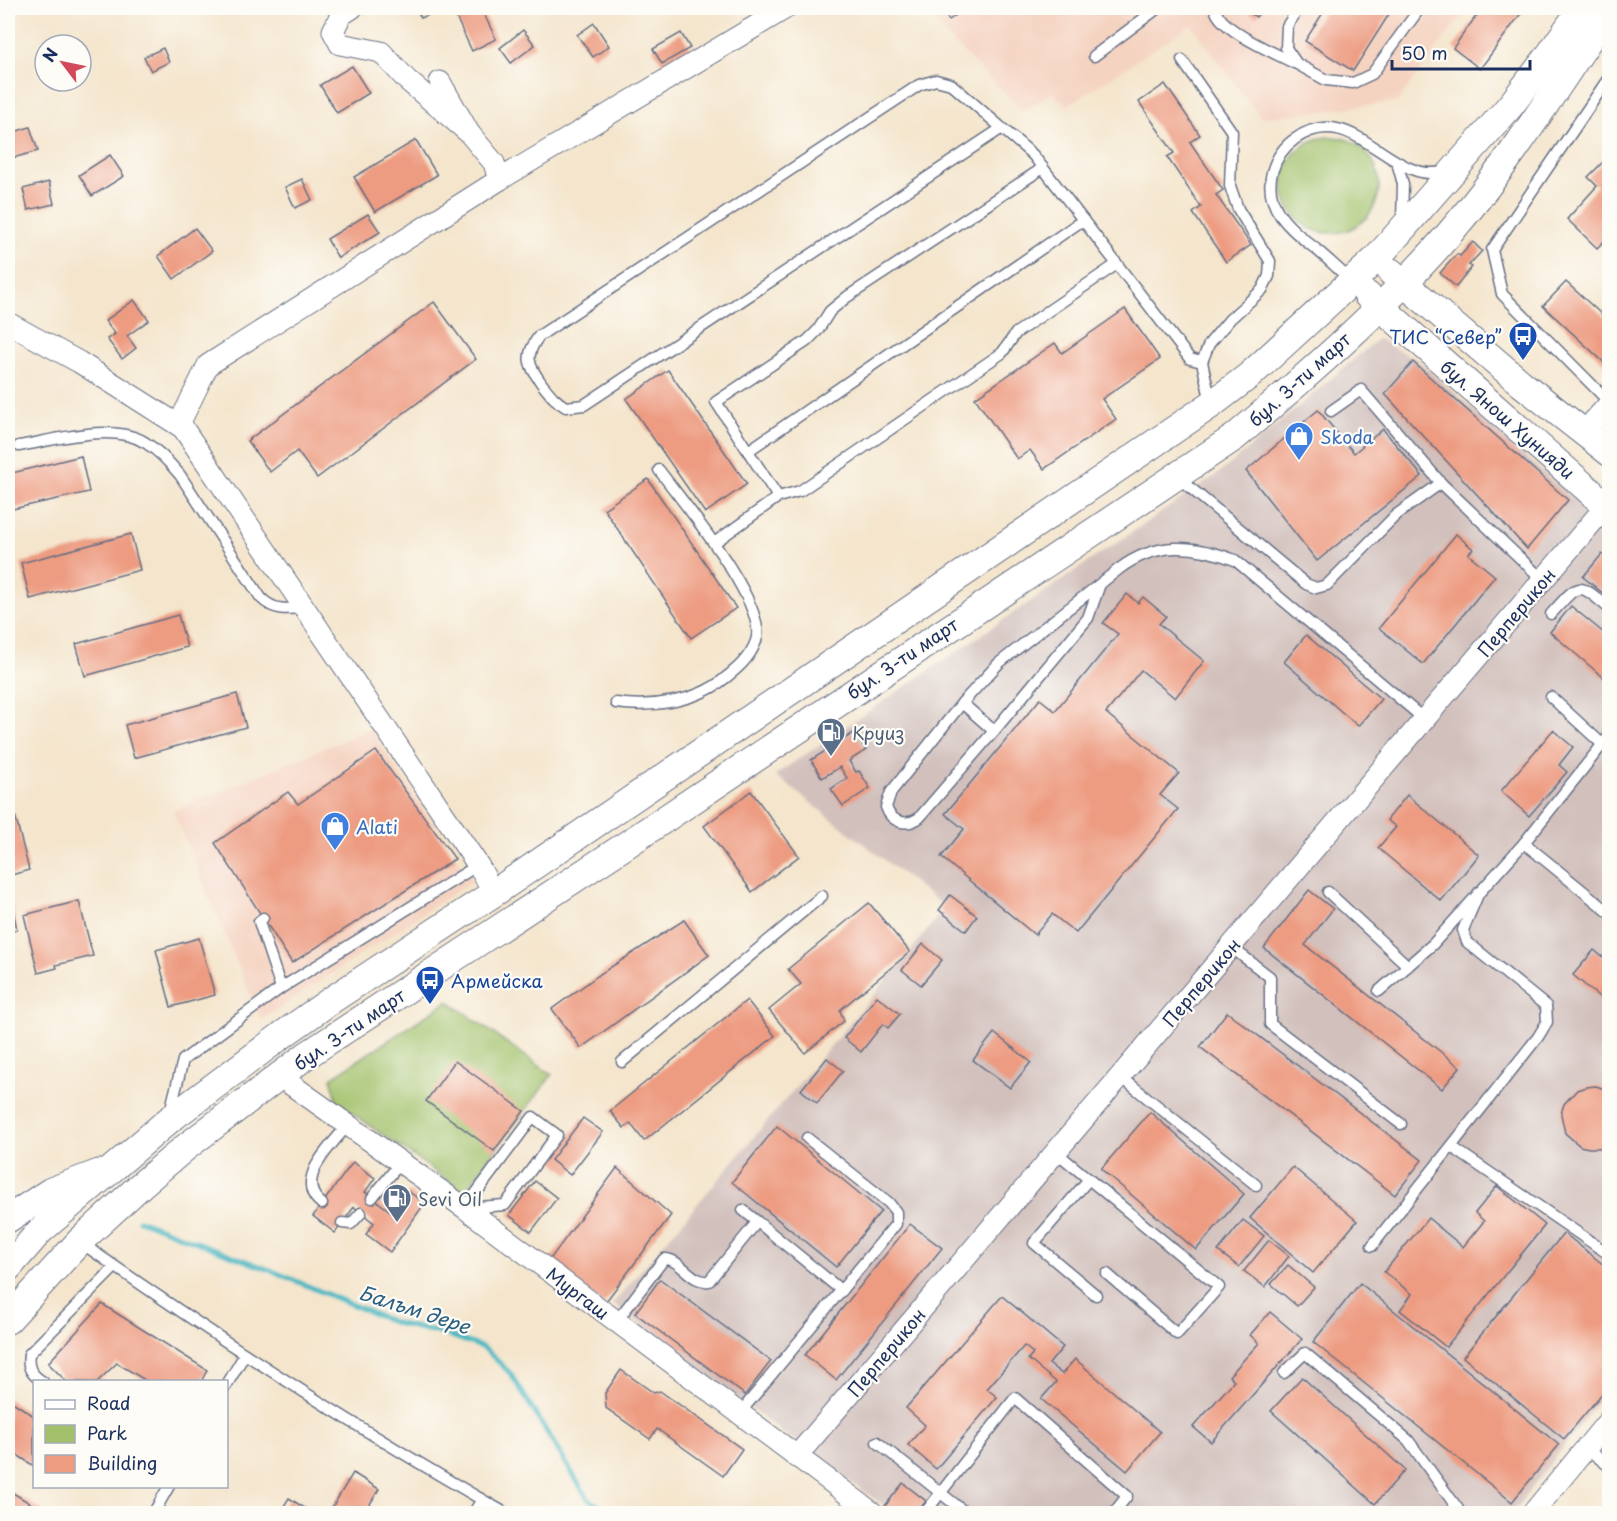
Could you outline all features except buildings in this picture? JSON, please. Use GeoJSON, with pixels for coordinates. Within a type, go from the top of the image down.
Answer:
{"type":"FeatureCollection","features":[{"type":"Feature","properties":{"kind":"street"},"geometry":{"type":"LineString","coordinates":[[352,8],[341,15],[333,31],[340,44],[381,52],[407,80],[470,133]]}},
{"type":"Feature","properties":{"kind":"street"},"geometry":{"type":"LineString","coordinates":[[489,934],[495,913],[494,893],[478,865],[183,428],[181,420],[208,365],[499,180],[786,8]]}},
{"type":"Feature","properties":{"kind":"street","name":"бул. 3-ти март"},"geometry":{"type":"LineString","coordinates":[[8,1268],[40,1231],[169,1120],[255,1055],[333,999],[494,893],[1212,404],[1250,375],[1352,282],[1401,232],[1510,106],[1582,8]]}},
{"type":"Feature","properties":{"kind":"street","name":"бул. 3-ти март"},"geometry":{"type":"LineString","coordinates":[[8,1320],[79,1242],[177,1155],[307,1054],[1235,437],[1404,284],[1450,233],[1528,130],[1610,8]]}},
{"type":"Feature","properties":{"kind":"street"},"geometry":{"type":"LineString","coordinates":[[440,82],[470,133],[494,163],[499,180]]}},
{"type":"Feature","properties":{"kind":"street","name":"бул. Янош Хунияди"},"geometry":{"type":"LineString","coordinates":[[1376,259],[1522,384],[1610,453]]}},
{"type":"Feature","properties":{"kind":"street","name":"бул. Янош Хунияди"},"geometry":{"type":"LineString","coordinates":[[1352,282],[1608,507]]}},
{"type":"Feature","properties":{"kind":"street"},"geometry":{"type":"LineString","coordinates":[[8,323],[79,362],[183,428]]}},
{"type":"Feature","properties":{"kind":"street"},"geometry":{"type":"LineString","coordinates":[[1584,432],[1610,403]]}},
{"type":"Feature","properties":{"kind":"street"},"geometry":{"type":"LineString","coordinates":[[1212,404],[1235,437]]}},
{"type":"Feature","properties":{"kind":"street","name":"Перперикон"},"geometry":{"type":"LineString","coordinates":[[796,1457],[1543,580],[1608,507]]}},
{"type":"Feature","properties":{"kind":"street"},"geometry":{"type":"LineString","coordinates":[[255,1055],[279,1076]]}},
{"type":"Feature","properties":{"kind":"street","name":"Мургаш"},"geometry":{"type":"LineString","coordinates":[[279,1076],[465,1208],[874,1514]]}},
{"type":"Feature","properties":{"kind":"street"},"geometry":{"type":"LineString","coordinates":[[8,1219],[51,1191],[119,1164]]}},
{"type":"Feature","properties":{"kind":"street"},"geometry":{"type":"LineString","coordinates":[[1532,1514],[1610,1419]]}},
{"type":"Feature","properties":{"kind":"lane"},"geometry":{"type":"LineString","coordinates":[[1094,56],[1158,8]]}},
{"type":"Feature","properties":{"kind":"lane"},"geometry":{"type":"LineString","coordinates":[[1215,8],[1216,15],[1224,25],[1326,80],[1353,83],[1372,74],[1420,8]]}},
{"type":"Feature","properties":{"kind":"lane"},"geometry":{"type":"LineString","coordinates":[[1297,64],[1286,48],[1287,26],[1299,8]]}},
{"type":"Feature","properties":{"kind":"lane"},"geometry":{"type":"LineString","coordinates":[[1182,60],[1232,132],[1230,186],[1238,209],[1270,261],[1269,276],[1262,290],[1230,319],[1209,344],[1202,362],[1212,404]]}},
{"type":"Feature","properties":{"kind":"lane"},"geometry":{"type":"LineString","coordinates":[[1610,76],[1492,250],[1502,294],[1610,403]]}},
{"type":"Feature","properties":{"kind":"lane"},"geometry":{"type":"LineString","coordinates":[[1002,128],[584,405],[566,407],[554,399],[531,368],[529,356],[532,345],[539,336],[919,85],[936,80],[951,84],[1002,128],[1033,155],[1190,359],[1202,362]]}},
{"type":"Feature","properties":{"kind":"lane"},"geometry":{"type":"LineString","coordinates":[[1352,282],[1284,223],[1276,209],[1271,195],[1271,179],[1274,165],[1281,152],[1300,135],[1317,129],[1335,128],[1353,133],[1397,162],[1423,174],[1445,172],[1461,161]]}},
{"type":"Feature","properties":{"kind":"lane"},"geometry":{"type":"LineString","coordinates":[[1397,162],[1404,184],[1401,232]]}},
{"type":"Feature","properties":{"kind":"lane"},"geometry":{"type":"LineString","coordinates":[[778,497],[716,402],[807,341],[818,330],[830,311],[847,297],[1043,168]]}},
{"type":"Feature","properties":{"kind":"lane"},"geometry":{"type":"LineString","coordinates":[[748,451],[1083,220]]}},
{"type":"Feature","properties":{"kind":"lane"},"geometry":{"type":"LineString","coordinates":[[714,543],[778,497],[800,491],[982,367],[1002,353],[1016,333],[1117,264]]}},
{"type":"Feature","properties":{"kind":"lane"},"geometry":{"type":"LineString","coordinates":[[1331,411],[1361,390],[1440,483],[1543,580]]}},
{"type":"Feature","properties":{"kind":"lane"},"geometry":{"type":"LineString","coordinates":[[19,446],[99,433],[127,435],[146,442],[180,475],[261,598],[268,605],[277,608],[304,607]]}},
{"type":"Feature","properties":{"kind":"lane"},"geometry":{"type":"LineString","coordinates":[[616,703],[636,706],[679,700],[713,688],[742,664],[756,640],[757,624],[751,603],[714,543],[659,470]]}},
{"type":"Feature","properties":{"kind":"lane"},"geometry":{"type":"LineString","coordinates":[[1176,476],[1306,584],[1316,588],[1328,585],[1396,514],[1440,483]]}},
{"type":"Feature","properties":{"kind":"lane"},"geometry":{"type":"LineString","coordinates":[[1100,584],[1088,618],[919,818],[903,823],[893,819],[886,807],[888,796],[962,703],[999,663],[1100,584],[1135,557],[1151,551],[1173,548],[1196,549],[1235,560],[1425,719]]}},
{"type":"Feature","properties":{"kind":"lane"},"geometry":{"type":"LineString","coordinates":[[1551,614],[1572,591],[1578,588],[1586,590],[1610,609]]}},
{"type":"Feature","properties":{"kind":"lane"},"geometry":{"type":"LineString","coordinates":[[1379,991],[1433,944],[1524,843],[1606,739],[1551,697]]}},
{"type":"Feature","properties":{"kind":"lane"},"geometry":{"type":"LineString","coordinates":[[962,703],[994,731]]}},
{"type":"Feature","properties":{"kind":"lane"},"geometry":{"type":"LineString","coordinates":[[1524,843],[1610,913]]}},
{"type":"Feature","properties":{"kind":"lane"},"geometry":{"type":"LineString","coordinates":[[169,1120],[183,1060],[281,988],[478,865]]}},
{"type":"Feature","properties":{"kind":"lane"},"geometry":{"type":"LineString","coordinates":[[1328,892],[1408,966]]}},
{"type":"Feature","properties":{"kind":"lane"},"geometry":{"type":"LineString","coordinates":[[1372,1246],[1538,1037],[1547,1022],[1546,1006],[1467,942],[1463,930],[1479,892]]}},
{"type":"Feature","properties":{"kind":"lane"},"geometry":{"type":"LineString","coordinates":[[622,1062],[822,897]]}},
{"type":"Feature","properties":{"kind":"lane"},"geometry":{"type":"LineString","coordinates":[[263,918],[259,922],[281,988]]}},
{"type":"Feature","properties":{"kind":"lane"},"geometry":{"type":"LineString","coordinates":[[1231,947],[1270,977],[1270,1024],[1401,1124]]}},
{"type":"Feature","properties":{"kind":"lane"},"geometry":{"type":"LineString","coordinates":[[1120,1076],[1256,1185]]}},
{"type":"Feature","properties":{"kind":"lane"},"geometry":{"type":"LineString","coordinates":[[533,1117],[557,1135],[505,1205],[465,1208],[533,1117]]}},
{"type":"Feature","properties":{"kind":"lane"},"geometry":{"type":"LineString","coordinates":[[322,1204],[314,1198],[309,1184],[314,1168],[347,1126]]}},
{"type":"Feature","properties":{"kind":"lane"},"geometry":{"type":"LineString","coordinates":[[739,1414],[893,1229],[897,1218],[896,1212],[889,1203],[807,1138]]}},
{"type":"Feature","properties":{"kind":"lane"},"geometry":{"type":"LineString","coordinates":[[1452,1147],[1610,1255]]}},
{"type":"Feature","properties":{"kind":"lane"},"geometry":{"type":"LineString","coordinates":[[1056,1152],[1219,1287],[1177,1334],[1107,1274]]}},
{"type":"Feature","properties":{"kind":"lane"},"geometry":{"type":"LineString","coordinates":[[372,1198],[400,1163]]}},
{"type":"Feature","properties":{"kind":"lane"},"geometry":{"type":"LineString","coordinates":[[1089,1179],[1034,1243],[1096,1295]]}},
{"type":"Feature","properties":{"kind":"lane"},"geometry":{"type":"LineString","coordinates":[[742,1210],[842,1291]]}},
{"type":"Feature","properties":{"kind":"lane"},"geometry":{"type":"LineString","coordinates":[[342,1223],[351,1224],[361,1213]]}},
{"type":"Feature","properties":{"kind":"lane"},"geometry":{"type":"LineString","coordinates":[[616,1322],[662,1261],[667,1258],[701,1281],[709,1281],[757,1222]]}},
{"type":"Feature","properties":{"kind":"lane"},"geometry":{"type":"LineString","coordinates":[[79,1242],[245,1354],[344,1417],[507,1514]]}},
{"type":"Feature","properties":{"kind":"lane"},"geometry":{"type":"LineString","coordinates":[[40,1380],[33,1376],[27,1366],[29,1354],[115,1267]]}},
{"type":"Feature","properties":{"kind":"lane"},"geometry":{"type":"LineString","coordinates":[[1284,1373],[1305,1353],[1322,1366],[1408,1440],[1458,1509],[1458,1514]]}},
{"type":"Feature","properties":{"kind":"lane"},"geometry":{"type":"LineString","coordinates":[[228,1383],[245,1354]]}},
{"type":"Feature","properties":{"kind":"lane"},"geometry":{"type":"LineString","coordinates":[[924,1514],[1016,1398],[1127,1496],[1113,1514]]}},
{"type":"Feature","properties":{"kind":"lane"},"geometry":{"type":"LineString","coordinates":[[877,1442],[967,1514]]}},
{"type":"Feature","properties":{"kind":"lane"},"geometry":{"type":"LineString","coordinates":[[1586,1448],[1610,1467]]}},
{"type":"Feature","properties":{"kind":"lane"},"geometry":{"type":"LineString","coordinates":[[153,1514],[168,1488]]}},
{"type":"Feature","properties":{"kind":"lane"},"geometry":{"type":"LineString","coordinates":[[473,1514],[482,1499]]}},
{"type":"Feature","properties":{"kind":"shaded area"},"geometry":{"type":"Polygon","coordinates":[[[926,8],[1467,8],[1397,102],[1261,118],[1191,25],[1067,106],[1052,93],[1022,111],[943,32],[926,8]]]}},
{"type":"Feature","properties":{"kind":"shaded area"},"geometry":{"type":"Polygon","coordinates":[[[1378,339],[1417,360],[1609,530],[1609,1388],[1512,1513],[894,1513],[787,1436],[613,1304],[910,952],[945,907],[775,775],[1222,471],[1378,339]]]}},
{"type":"Feature","properties":{"kind":"shaded area"},"geometry":{"type":"Polygon","coordinates":[[[370,729],[472,881],[261,1020],[173,811],[370,729]]]}},
{"type":"Feature","properties":{"kind":"green space"},"geometry":{"type":"Polygon","coordinates":[[[1331,137],[1349,141],[1365,151],[1375,167],[1379,185],[1375,203],[1365,219],[1349,229],[1331,233],[1313,229],[1297,219],[1287,203],[1283,185],[1287,167],[1297,151],[1313,141],[1331,137]]]}},
{"type":"Feature","properties":{"kind":"green space"},"geometry":{"type":"Polygon","coordinates":[[[448,1001],[552,1075],[464,1192],[338,1103],[331,1078],[448,1001]]]}},
{"type":"Feature","properties":{"kind":"waterway","name":"Балъм дере"},"geometry":{"type":"LineString","coordinates":[[139,1220],[275,1272],[395,1323],[445,1334],[484,1348],[511,1374],[588,1499],[612,1514]]}},
{"type":"Feature","properties":{"kind":"place","name":"ТИС “Север”"},"geometry":{"type":"Point","coordinates":[1523,362]}},
{"type":"Feature","properties":{"kind":"place","name":"Skoda"},"geometry":{"type":"Point","coordinates":[1299,462]}},
{"type":"Feature","properties":{"kind":"place","name":"Круиз"},"geometry":{"type":"Point","coordinates":[831,758]}},
{"type":"Feature","properties":{"kind":"place","name":"Alati"},"geometry":{"type":"Point","coordinates":[335,852]}},
{"type":"Feature","properties":{"kind":"place","name":"Армейска"},"geometry":{"type":"Point","coordinates":[430,1006]}},
{"type":"Feature","properties":{"kind":"place","name":"Sevi Oil"},"geometry":{"type":"Point","coordinates":[397,1224]}}]}
